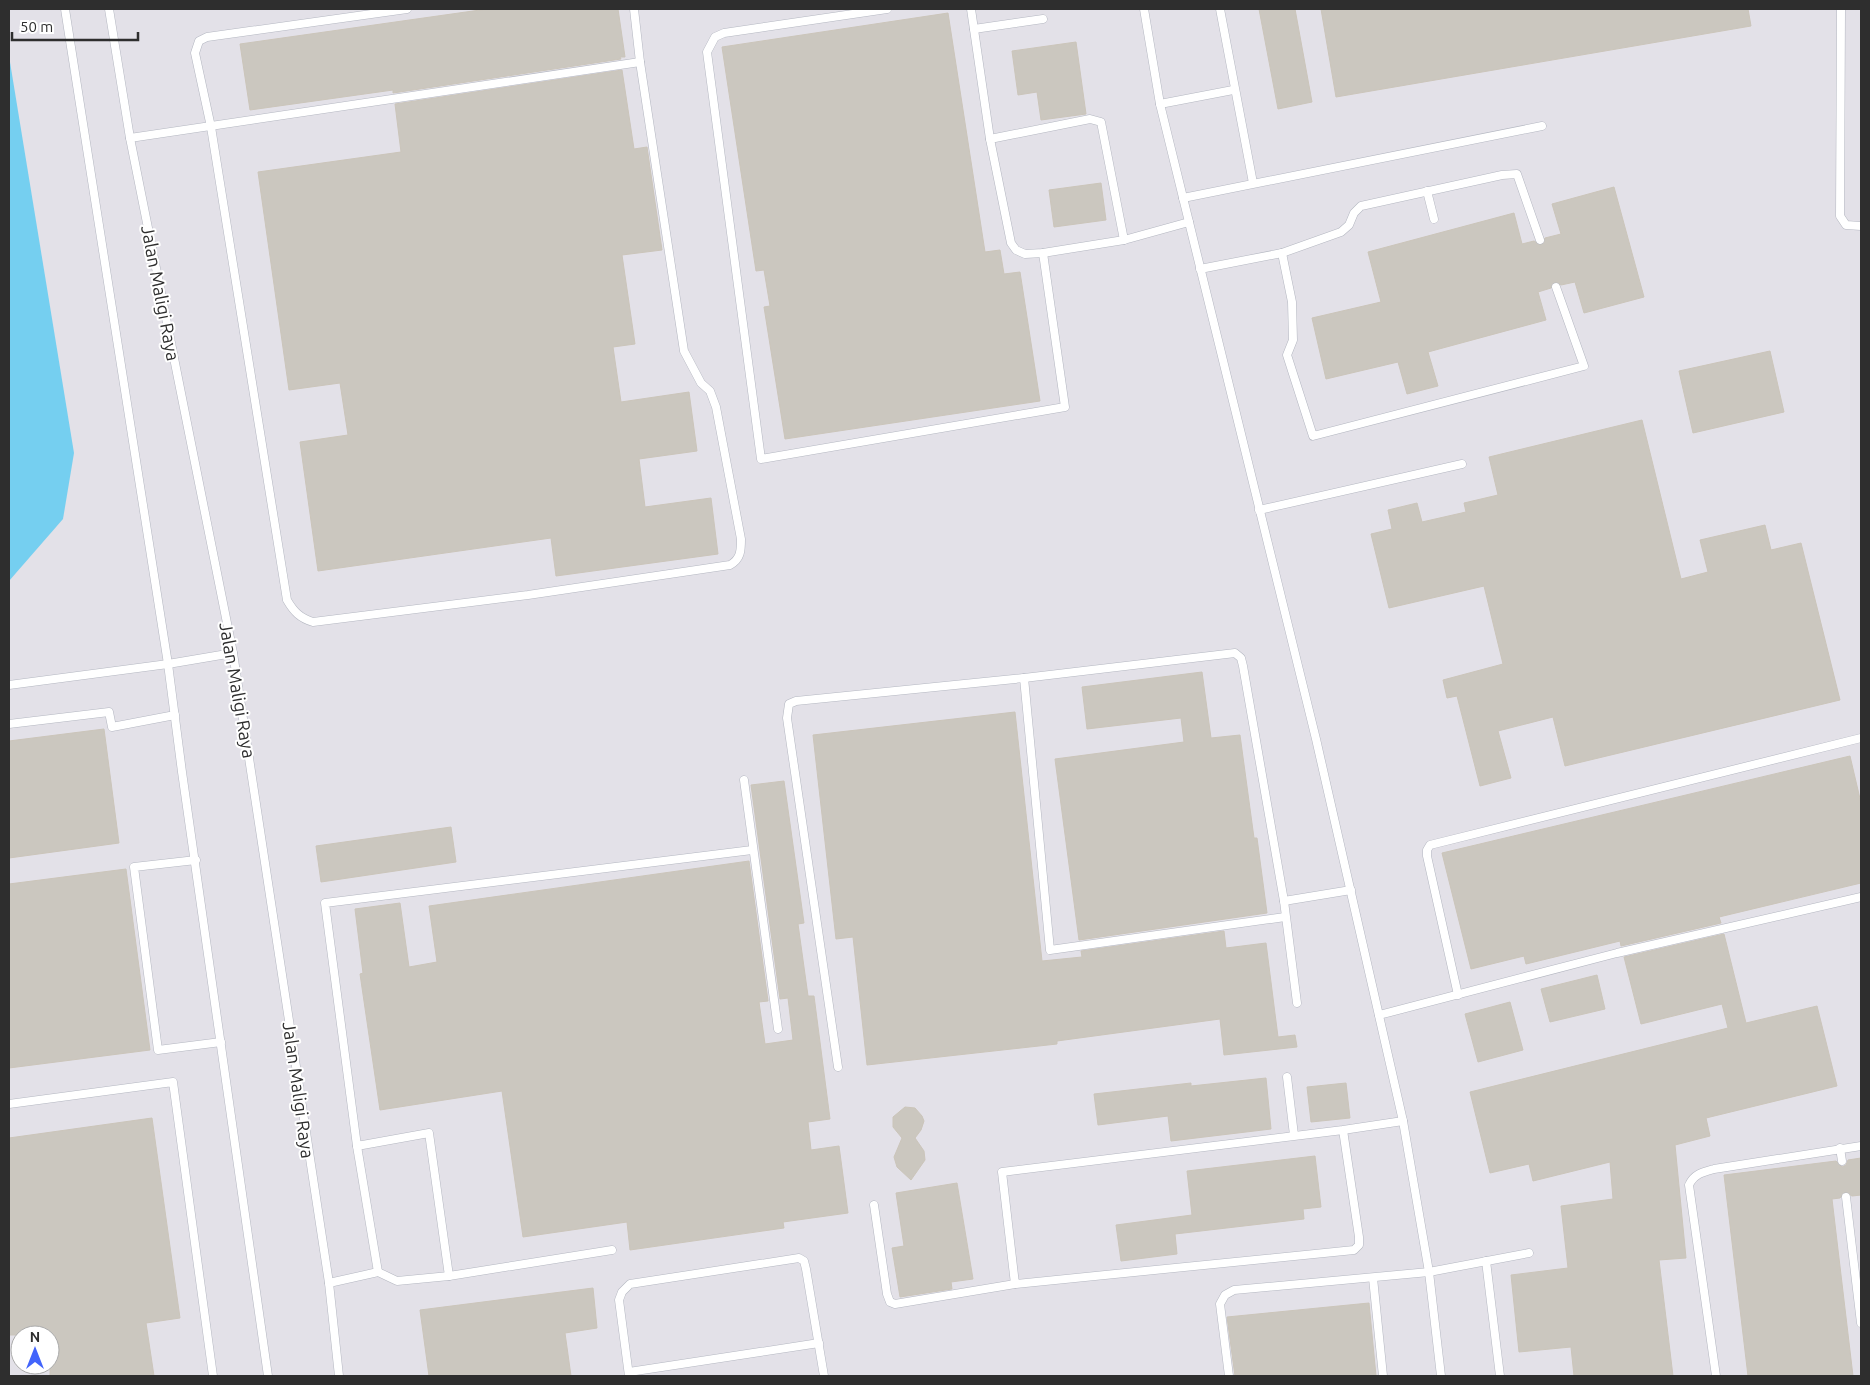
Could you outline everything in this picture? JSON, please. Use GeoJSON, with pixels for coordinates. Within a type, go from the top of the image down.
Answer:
{"type":"FeatureCollection","features":[{"type":"Feature","properties":{"kind":"lane"},"geometry":{"type":"LineString","coordinates":[[65,9],[168,664],[268,1376]]}},
{"type":"Feature","properties":{"kind":"lane","name":"Jalan Maligi Raya"},"geometry":{"type":"LineString","coordinates":[[108,9],[130,138],[233,653],[329,1283],[338,1376]]}},
{"type":"Feature","properties":{"kind":"lane"},"geometry":{"type":"LineString","coordinates":[[407,9],[215,35],[199,41],[194,53],[210,127],[287,600],[302,619],[313,622],[528,595],[730,565],[736,562],[741,552],[741,539],[716,408],[710,391],[701,383],[684,351],[640,62],[634,9]]}},
{"type":"Feature","properties":{"kind":"lane"},"geometry":{"type":"LineString","coordinates":[[887,9],[724,33],[715,37],[710,43],[707,52],[761,459],[1065,407],[1043,253]]}},
{"type":"Feature","properties":{"kind":"lane"},"geometry":{"type":"LineString","coordinates":[[971,9],[990,139],[1011,242],[1016,250],[1026,254],[1043,253],[1124,240],[1188,222]]}},
{"type":"Feature","properties":{"kind":"lane"},"geometry":{"type":"LineString","coordinates":[[1144,9],[1160,104],[1351,890],[1403,1121],[1429,1272],[1441,1376]]}},
{"type":"Feature","properties":{"kind":"lane"},"geometry":{"type":"LineString","coordinates":[[1220,9],[1233,90],[1253,183]]}},
{"type":"Feature","properties":{"kind":"lane"},"geometry":{"type":"LineString","coordinates":[[1841,9],[1840,216],[1846,225],[1861,226]]}},
{"type":"Feature","properties":{"kind":"lane"},"geometry":{"type":"LineString","coordinates":[[974,29],[1043,19]]}},
{"type":"Feature","properties":{"kind":"lane"},"geometry":{"type":"LineString","coordinates":[[130,138],[640,62]]}},
{"type":"Feature","properties":{"kind":"lane"},"geometry":{"type":"LineString","coordinates":[[1160,104],[1233,90]]}},
{"type":"Feature","properties":{"kind":"lane"},"geometry":{"type":"LineString","coordinates":[[990,139],[1090,119],[1101,122],[1124,240]]}},
{"type":"Feature","properties":{"kind":"lane"},"geometry":{"type":"LineString","coordinates":[[1183,198],[1542,126]]}},
{"type":"Feature","properties":{"kind":"lane"},"geometry":{"type":"LineString","coordinates":[[1200,269],[1282,253],[1341,232],[1349,225],[1354,213],[1361,206],[1517,174],[1540,240]]}},
{"type":"Feature","properties":{"kind":"lane"},"geometry":{"type":"LineString","coordinates":[[1427,191],[1434,219]]}},
{"type":"Feature","properties":{"kind":"lane"},"geometry":{"type":"LineString","coordinates":[[1282,253],[1292,302],[1293,340],[1288,354],[1313,436],[1584,366],[1556,287]]}},
{"type":"Feature","properties":{"kind":"lane"},"geometry":{"type":"LineString","coordinates":[[1259,510],[1462,464]]}},
{"type":"Feature","properties":{"kind":"lane"},"geometry":{"type":"LineString","coordinates":[[9,686],[233,653]]}},
{"type":"Feature","properties":{"kind":"lane"},"geometry":{"type":"LineString","coordinates":[[838,1067],[786,718],[789,704],[796,701],[1024,678],[1235,653],[1242,658],[1284,901],[1297,1003]]}},
{"type":"Feature","properties":{"kind":"lane"},"geometry":{"type":"LineString","coordinates":[[1024,678],[1050,950],[1285,916]]}},
{"type":"Feature","properties":{"kind":"lane"},"geometry":{"type":"LineString","coordinates":[[9,724],[109,712],[112,727],[175,716]]}},
{"type":"Feature","properties":{"kind":"lane"},"geometry":{"type":"LineString","coordinates":[[1458,995],[1427,856],[1427,850],[1430,845],[1861,738]]}},
{"type":"Feature","properties":{"kind":"lane"},"geometry":{"type":"LineString","coordinates":[[744,780],[752,850],[778,1028]]}},
{"type":"Feature","properties":{"kind":"lane"},"geometry":{"type":"LineString","coordinates":[[378,1272],[357,1146],[325,902],[752,850]]}},
{"type":"Feature","properties":{"kind":"lane"},"geometry":{"type":"LineString","coordinates":[[196,860],[134,867],[158,1050],[222,1042]]}},
{"type":"Feature","properties":{"kind":"lane"},"geometry":{"type":"LineString","coordinates":[[1284,901],[1351,890]]}},
{"type":"Feature","properties":{"kind":"lane"},"geometry":{"type":"LineString","coordinates":[[1379,1015],[1617,953],[1861,898]]}},
{"type":"Feature","properties":{"kind":"lane"},"geometry":{"type":"LineString","coordinates":[[1287,1077],[1294,1135]]}},
{"type":"Feature","properties":{"kind":"lane"},"geometry":{"type":"LineString","coordinates":[[9,1104],[173,1082],[213,1376]]}},
{"type":"Feature","properties":{"kind":"lane"},"geometry":{"type":"LineString","coordinates":[[1015,1284],[1002,1172],[1403,1121]]}},
{"type":"Feature","properties":{"kind":"lane"},"geometry":{"type":"LineString","coordinates":[[874,1205],[887,1294],[890,1302],[895,1304],[1015,1284],[1354,1250],[1359,1245],[1359,1237],[1344,1130]]}},
{"type":"Feature","properties":{"kind":"lane"},"geometry":{"type":"LineString","coordinates":[[357,1146],[429,1133],[449,1276]]}},
{"type":"Feature","properties":{"kind":"lane"},"geometry":{"type":"LineString","coordinates":[[1716,1376],[1690,1185],[1692,1178],[1714,1169],[1861,1146]]}},
{"type":"Feature","properties":{"kind":"lane"},"geometry":{"type":"LineString","coordinates":[[1840,1148],[1842,1161]]}},
{"type":"Feature","properties":{"kind":"lane"},"geometry":{"type":"LineString","coordinates":[[1846,1197],[1861,1323]]}},
{"type":"Feature","properties":{"kind":"lane"},"geometry":{"type":"LineString","coordinates":[[329,1283],[378,1272],[397,1281],[449,1276],[612,1250]]}},
{"type":"Feature","properties":{"kind":"lane"},"geometry":{"type":"LineString","coordinates":[[1229,1376],[1220,1304],[1225,1295],[1234,1290],[1429,1272],[1529,1253]]}},
{"type":"Feature","properties":{"kind":"lane"},"geometry":{"type":"LineString","coordinates":[[819,1343],[629,1374],[619,1300],[622,1292],[630,1284],[799,1258],[804,1261],[806,1268],[819,1343],[824,1376]]}},
{"type":"Feature","properties":{"kind":"lane"},"geometry":{"type":"LineString","coordinates":[[1486,1261],[1500,1376]]}},
{"type":"Feature","properties":{"kind":"lane"},"geometry":{"type":"LineString","coordinates":[[1373,1278],[1383,1376]]}},
{"type":"Feature","properties":{"kind":"shaded area"},"geometry":{"type":"Polygon","coordinates":[[[9,9],[1861,9],[1861,1376],[9,1376],[9,9]]]}},
{"type":"Feature","properties":{"kind":"water"},"geometry":{"type":"Polygon","coordinates":[[[9,56],[74,453],[63,519],[9,581],[9,56]]]}},
{"type":"Feature","properties":{"kind":"building"},"geometry":{"type":"Polygon","coordinates":[[[487,9],[618,9],[625,57],[393,93],[393,90],[250,110],[240,44],[487,9]]]}},
{"type":"Feature","properties":{"kind":"building"},"geometry":{"type":"Polygon","coordinates":[[[1259,9],[1295,9],[1312,102],[1278,109],[1259,9]]]}},
{"type":"Feature","properties":{"kind":"building"},"geometry":{"type":"Polygon","coordinates":[[[1321,9],[1748,9],[1751,26],[1336,97],[1321,9]]]}},
{"type":"Feature","properties":{"kind":"building"},"geometry":{"type":"Polygon","coordinates":[[[948,13],[985,252],[1000,250],[1004,274],[1020,272],[1040,401],[785,439],[764,307],[770,306],[764,270],[756,271],[722,47],[948,13]]]}},
{"type":"Feature","properties":{"kind":"building"},"geometry":{"type":"Polygon","coordinates":[[[1076,42],[1086,114],[1041,120],[1037,92],[1018,95],[1012,51],[1076,42]]]}},
{"type":"Feature","properties":{"kind":"building"},"geometry":{"type":"Polygon","coordinates":[[[622,70],[634,149],[647,147],[662,250],[622,255],[635,344],[613,347],[621,402],[689,392],[697,451],[639,459],[645,507],[711,498],[718,554],[556,576],[551,538],[318,571],[300,442],[348,435],[340,383],[289,390],[258,172],[401,152],[395,104],[622,70]]]}},
{"type":"Feature","properties":{"kind":"building"},"geometry":{"type":"Polygon","coordinates":[[[1101,183],[1106,220],[1054,227],[1049,190],[1101,183]]]}},
{"type":"Feature","properties":{"kind":"building"},"geometry":{"type":"Polygon","coordinates":[[[1614,187],[1644,297],[1584,313],[1575,282],[1561,285],[1555,282],[1551,288],[1538,292],[1546,320],[1428,352],[1438,386],[1407,394],[1398,362],[1326,379],[1312,318],[1381,302],[1368,252],[1514,213],[1522,244],[1534,241],[1541,245],[1545,238],[1561,234],[1552,204],[1614,187]]]}},
{"type":"Feature","properties":{"kind":"building"},"geometry":{"type":"Polygon","coordinates":[[[1770,351],[1784,412],[1693,433],[1679,371],[1770,351]]]}},
{"type":"Feature","properties":{"kind":"building"},"geometry":{"type":"Polygon","coordinates":[[[1642,420],[1681,579],[1708,572],[1700,540],[1765,525],[1771,550],[1801,543],[1840,700],[1565,766],[1553,717],[1498,731],[1511,778],[1480,786],[1457,696],[1447,698],[1443,680],[1503,664],[1484,586],[1389,608],[1371,534],[1392,529],[1388,510],[1417,503],[1422,522],[1466,512],[1464,503],[1498,495],[1489,457],[1642,420]]]}},
{"type":"Feature","properties":{"kind":"building"},"geometry":{"type":"Polygon","coordinates":[[[1202,672],[1211,738],[1240,735],[1254,838],[1257,838],[1267,913],[1079,940],[1055,759],[1184,742],[1181,718],[1087,729],[1082,687],[1202,672]]]}},
{"type":"Feature","properties":{"kind":"building"},"geometry":{"type":"Polygon","coordinates":[[[1015,712],[1042,961],[1082,957],[1081,951],[1224,931],[1226,948],[1266,943],[1278,1037],[1295,1035],[1297,1047],[1224,1055],[1220,1019],[1057,1041],[1057,1044],[867,1065],[853,937],[836,939],[813,735],[1015,712]]]}},
{"type":"Feature","properties":{"kind":"building"},"geometry":{"type":"Polygon","coordinates":[[[104,729],[119,843],[9,858],[9,741],[104,729]]]}},
{"type":"Feature","properties":{"kind":"building"},"geometry":{"type":"Polygon","coordinates":[[[1850,756],[1861,803],[1861,883],[1719,917],[1721,923],[1621,946],[1620,941],[1526,964],[1524,956],[1471,969],[1442,853],[1850,756]]]}},
{"type":"Feature","properties":{"kind":"building"},"geometry":{"type":"Polygon","coordinates":[[[784,781],[804,923],[798,924],[808,996],[814,996],[830,1119],[808,1122],[811,1150],[839,1146],[848,1213],[783,1222],[784,1228],[630,1250],[627,1222],[523,1237],[502,1091],[380,1110],[360,974],[363,973],[355,909],[400,903],[409,967],[437,962],[429,906],[749,861],[768,1001],[759,1002],[765,1044],[793,1040],[788,998],[780,999],[751,785],[784,781]]]}},
{"type":"Feature","properties":{"kind":"building"},"geometry":{"type":"Polygon","coordinates":[[[451,827],[456,862],[321,882],[316,846],[451,827]]]}},
{"type":"Feature","properties":{"kind":"building"},"geometry":{"type":"Polygon","coordinates":[[[126,869],[150,1050],[9,1068],[9,884],[126,869]]]}},
{"type":"Feature","properties":{"kind":"building"},"geometry":{"type":"Polygon","coordinates":[[[1724,934],[1746,1023],[1817,1006],[1837,1086],[1706,1118],[1710,1136],[1675,1145],[1686,1258],[1659,1260],[1673,1376],[1574,1376],[1571,1347],[1519,1352],[1511,1275],[1568,1268],[1561,1206],[1613,1199],[1610,1162],[1533,1181],[1529,1164],[1490,1173],[1470,1092],[1728,1028],[1722,1004],[1641,1024],[1624,957],[1724,934]]]}},
{"type":"Feature","properties":{"kind":"building"},"geometry":{"type":"Polygon","coordinates":[[[1597,975],[1605,1009],[1550,1022],[1541,989],[1597,975]]]}},
{"type":"Feature","properties":{"kind":"building"},"geometry":{"type":"Polygon","coordinates":[[[1510,1002],[1523,1050],[1478,1062],[1465,1014],[1510,1002]]]}},
{"type":"Feature","properties":{"kind":"building"},"geometry":{"type":"Polygon","coordinates":[[[1266,1078],[1271,1129],[1171,1141],[1168,1116],[1098,1125],[1094,1094],[1191,1083],[1191,1086],[1266,1078]]]}},
{"type":"Feature","properties":{"kind":"building"},"geometry":{"type":"Polygon","coordinates":[[[1346,1083],[1350,1118],[1311,1122],[1307,1087],[1346,1083]]]}},
{"type":"Feature","properties":{"kind":"building"},"geometry":{"type":"Polygon","coordinates":[[[905,1107],[915,1108],[924,1121],[921,1130],[915,1138],[924,1151],[925,1160],[911,1180],[897,1167],[894,1157],[902,1138],[893,1127],[893,1117],[905,1107]]]}},
{"type":"Feature","properties":{"kind":"building"},"geometry":{"type":"Polygon","coordinates":[[[152,1118],[180,1318],[146,1323],[154,1376],[50,1376],[60,1375],[60,1325],[10,1325],[9,1335],[9,1138],[152,1118]]]}},
{"type":"Feature","properties":{"kind":"building"},"geometry":{"type":"Polygon","coordinates":[[[1315,1156],[1321,1207],[1303,1209],[1304,1219],[1175,1234],[1177,1254],[1121,1261],[1116,1225],[1192,1215],[1187,1171],[1315,1156]]]}},
{"type":"Feature","properties":{"kind":"building"},"geometry":{"type":"Polygon","coordinates":[[[1861,1158],[1861,1195],[1852,1196],[1845,1192],[1840,1198],[1832,1199],[1853,1376],[1748,1376],[1724,1175],[1836,1161],[1842,1167],[1846,1165],[1848,1160],[1861,1158]]]}},
{"type":"Feature","properties":{"kind":"building"},"geometry":{"type":"Polygon","coordinates":[[[957,1183],[973,1279],[951,1282],[952,1289],[900,1297],[892,1248],[904,1246],[896,1193],[957,1183]]]}},
{"type":"Feature","properties":{"kind":"building"},"geometry":{"type":"Polygon","coordinates":[[[593,1288],[597,1328],[565,1333],[571,1376],[429,1376],[420,1310],[593,1288]]]}},
{"type":"Feature","properties":{"kind":"building"},"geometry":{"type":"Polygon","coordinates":[[[1369,1303],[1376,1376],[1235,1376],[1227,1317],[1369,1303]]]}}]}
